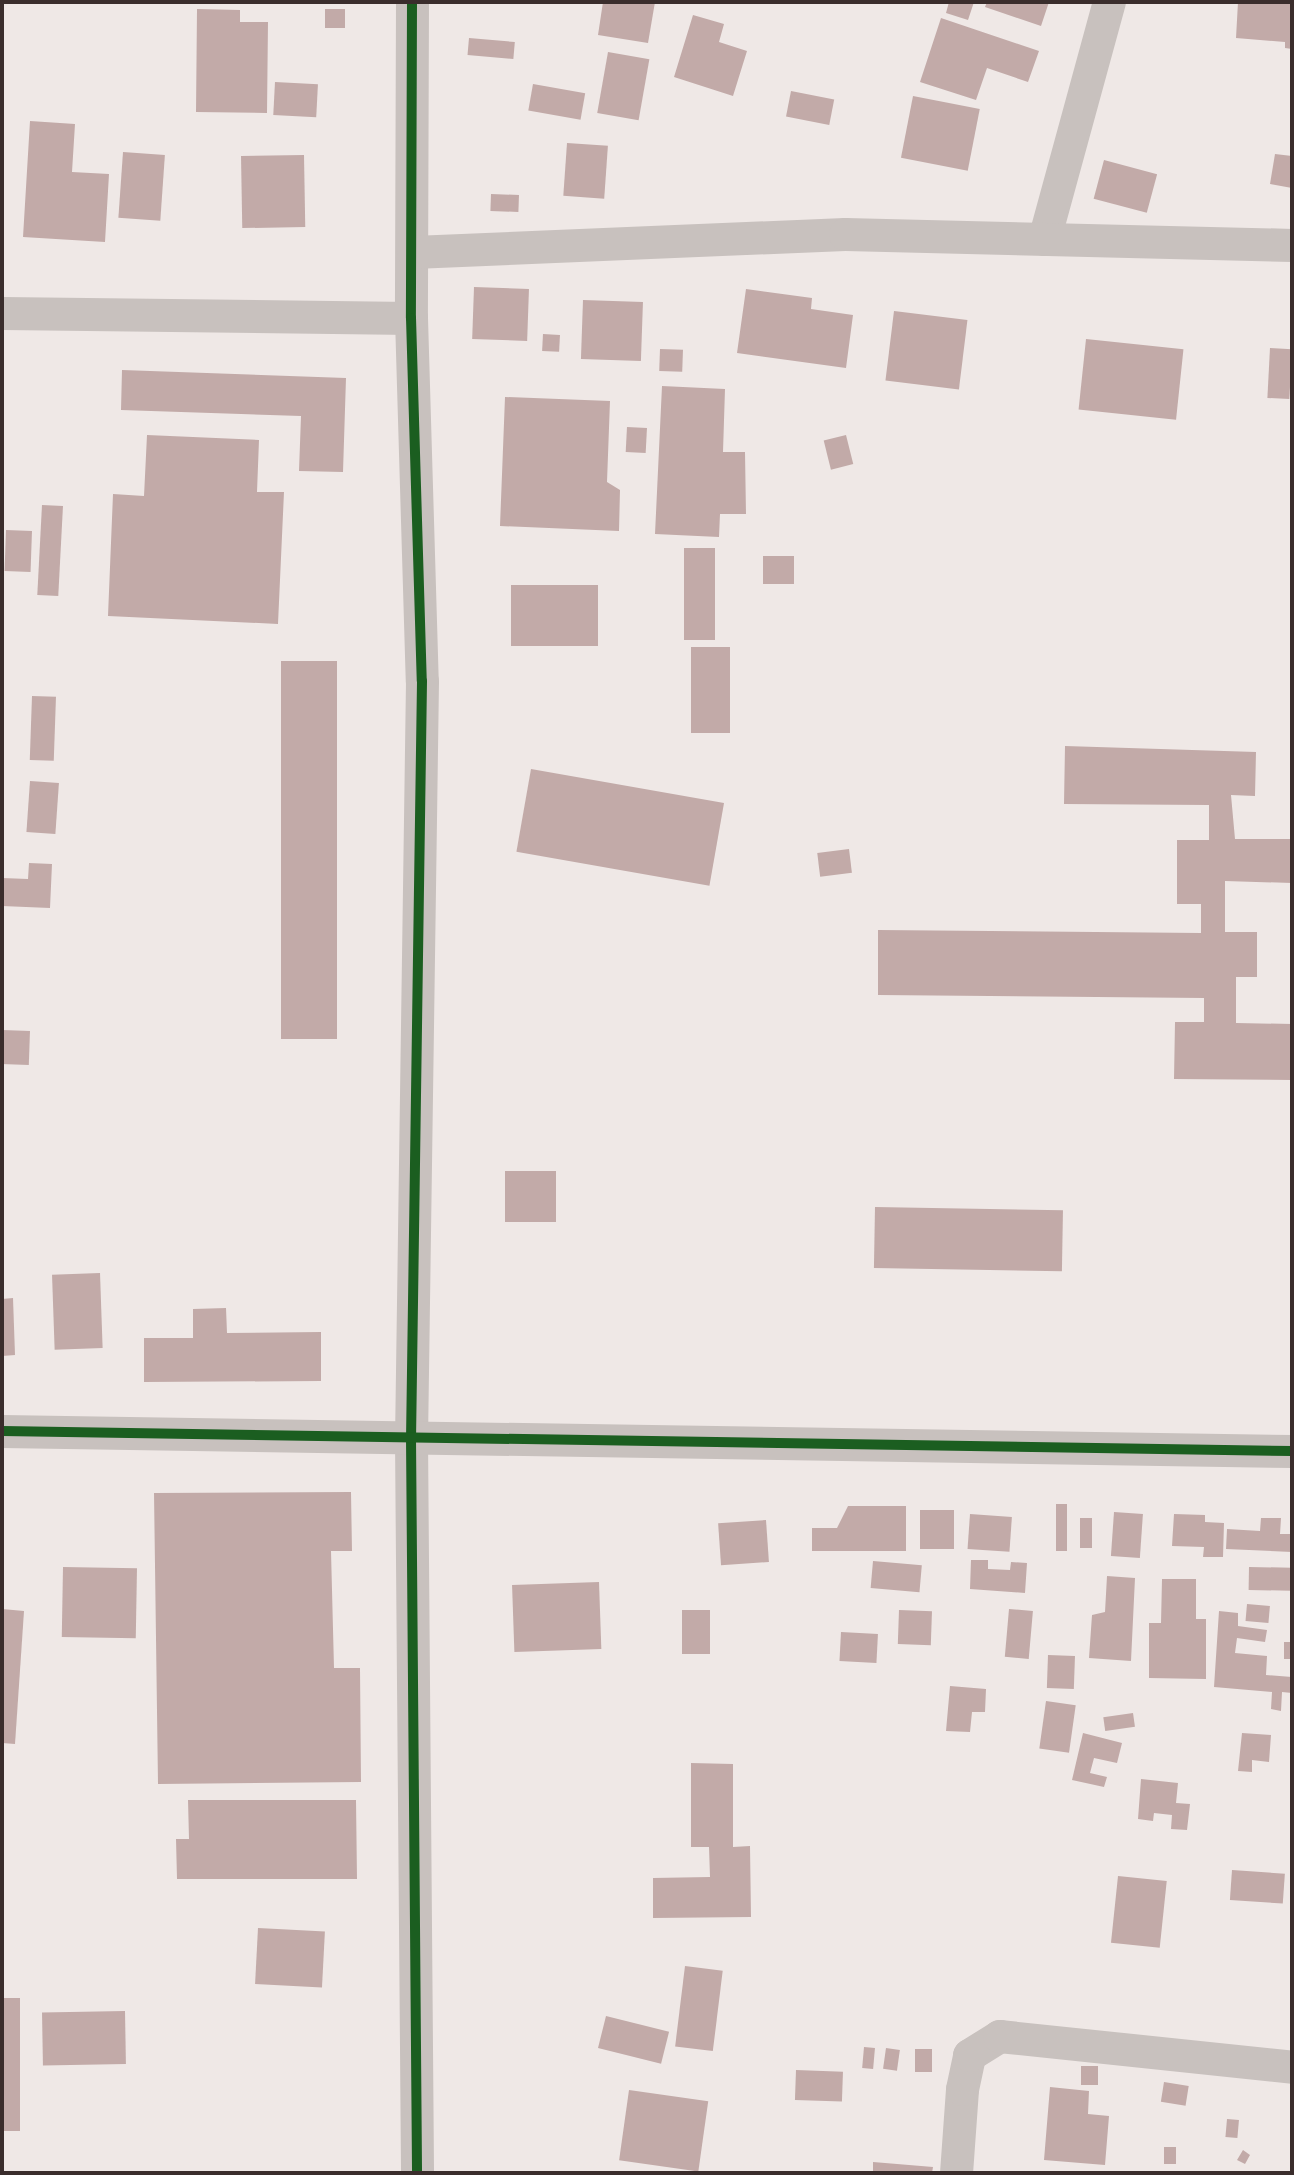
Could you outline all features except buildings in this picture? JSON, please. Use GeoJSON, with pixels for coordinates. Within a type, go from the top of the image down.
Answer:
{"type":"FeatureCollection","features":[{"type":"Feature","properties":{"kind":"street"},"geometry":{"type":"LineString","coordinates":[[412,2],[411,318],[422,681],[411,1438],[417,2173]]}},
{"type":"Feature","properties":{"kind":"street"},"geometry":{"type":"LineString","coordinates":[[1044,239],[1109,2]]}},
{"type":"Feature","properties":{"kind":"street"},"geometry":{"type":"LineString","coordinates":[[413,252],[845,234],[1292,245]]}},
{"type":"Feature","properties":{"kind":"street"},"geometry":{"type":"LineString","coordinates":[[2,313],[411,318]]}},
{"type":"Feature","properties":{"kind":"street"},"geometry":{"type":"LineString","coordinates":[[2,1431],[1292,1451]]}},
{"type":"Feature","properties":{"kind":"street"},"geometry":{"type":"LineString","coordinates":[[956,2173],[962,2089],[969,2055],[999,2036],[1292,2067]]}},
{"type":"Feature","properties":{"kind":"cycle path"},"geometry":{"type":"LineString","coordinates":[[412,2],[411,318],[422,681],[411,1438],[417,2173]]}},
{"type":"Feature","properties":{"kind":"cycle path"},"geometry":{"type":"LineString","coordinates":[[2,1431],[1292,1451]]}}]}
